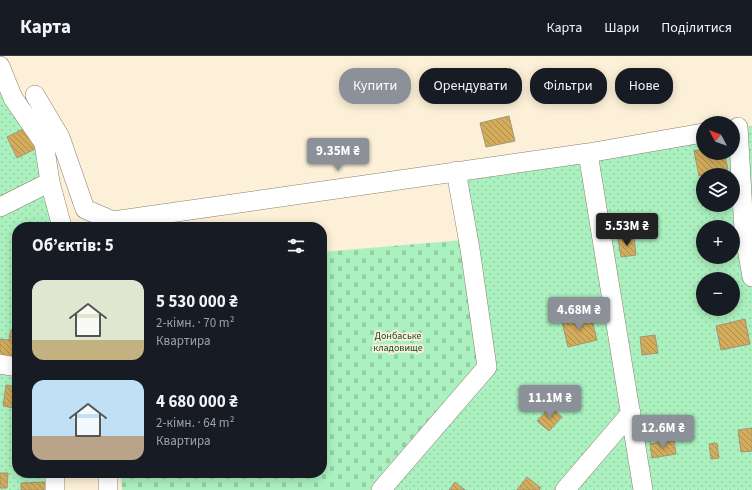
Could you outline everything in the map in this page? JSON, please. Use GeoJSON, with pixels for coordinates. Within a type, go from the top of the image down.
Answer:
{"type":"FeatureCollection","features":[{"type":"Feature","properties":{"kind":"street"},"geometry":{"type":"LineString","coordinates":[[0,66],[13,98],[44,143],[50,182],[61,222]]}},
{"type":"Feature","properties":{"kind":"street"},"geometry":{"type":"LineString","coordinates":[[36,95],[60,137],[85,209],[113,221],[588,153],[696,134]]}},
{"type":"Feature","properties":{"kind":"street"},"geometry":{"type":"LineString","coordinates":[[741,127],[744,230],[752,277]]}},
{"type":"Feature","properties":{"kind":"street"},"geometry":{"type":"LineString","coordinates":[[588,153],[643,490]]}},
{"type":"Feature","properties":{"kind":"street"},"geometry":{"type":"LineString","coordinates":[[382,490],[487,367],[470,249],[456,171]]}},
{"type":"Feature","properties":{"kind":"street"},"geometry":{"type":"LineString","coordinates":[[0,207],[50,182]]}},
{"type":"Feature","properties":{"kind":"street"},"geometry":{"type":"LineString","coordinates":[[0,364],[12,366]]}},
{"type":"Feature","properties":{"kind":"street"},"geometry":{"type":"LineString","coordinates":[[565,490],[631,413]]}},
{"type":"Feature","properties":{"kind":"street"},"geometry":{"type":"LineString","coordinates":[[55,478],[55,490]]}},
{"type":"Feature","properties":{"kind":"street"},"geometry":{"type":"LineString","coordinates":[[108,478],[108,490]]}},
{"type":"Feature","properties":{"kind":"green space"},"geometry":{"type":"Polygon","coordinates":[[[0,66],[44,143],[61,222],[12,222],[12,478],[55,478],[55,490],[0,490],[0,66]]]}},
{"type":"Feature","properties":{"kind":"green space"},"geometry":{"type":"Polygon","coordinates":[[[752,126],[752,490],[382,490],[487,367],[456,171],[696,134],[696,160],[740,160],[740,127],[752,126]]]}},
{"type":"Feature","properties":{"kind":"green space","name":"Донбаське кладовище"},"geometry":{"type":"Polygon","coordinates":[[[463,240],[479,368],[371,490],[122,490],[121,478],[327,478],[327,252],[463,240]]]}},
{"type":"Feature","properties":{"kind":"building"},"geometry":{"type":"Polygon","coordinates":[[[509,116],[515,141],[486,147],[480,123],[509,116]]]}},
{"type":"Feature","properties":{"kind":"building"},"geometry":{"type":"Polygon","coordinates":[[[29,126],[39,147],[17,158],[7,137],[29,126]]]}},
{"type":"Feature","properties":{"kind":"building"},"geometry":{"type":"Polygon","coordinates":[[[694,151],[696,151],[696,160],[726,160],[728,168],[697,168],[694,151]]]}},
{"type":"Feature","properties":{"kind":"building"},"geometry":{"type":"Polygon","coordinates":[[[634,237],[636,255],[621,257],[618,239],[634,237]]]}},
{"type":"Feature","properties":{"kind":"building"},"geometry":{"type":"Polygon","coordinates":[[[591,316],[597,340],[568,347],[562,322],[591,316]]]}},
{"type":"Feature","properties":{"kind":"building"},"geometry":{"type":"Polygon","coordinates":[[[745,319],[750,344],[721,350],[716,326],[745,319]]]}},
{"type":"Feature","properties":{"kind":"building"},"geometry":{"type":"Polygon","coordinates":[[[12,329],[12,340],[9,340],[12,329]]]}},
{"type":"Feature","properties":{"kind":"building"},"geometry":{"type":"Polygon","coordinates":[[[655,335],[658,353],[642,355],[640,337],[655,335]]]}},
{"type":"Feature","properties":{"kind":"building"},"geometry":{"type":"Polygon","coordinates":[[[0,339],[12,340],[12,360],[0,359],[0,339]]]}},
{"type":"Feature","properties":{"kind":"building"},"geometry":{"type":"Polygon","coordinates":[[[6,385],[12,386],[12,408],[3,406],[6,385]]]}},
{"type":"Feature","properties":{"kind":"building"},"geometry":{"type":"Polygon","coordinates":[[[550,407],[562,417],[549,431],[537,421],[550,407]]]}},
{"type":"Feature","properties":{"kind":"building"},"geometry":{"type":"Polygon","coordinates":[[[752,428],[752,451],[741,452],[738,430],[752,428]]]}},
{"type":"Feature","properties":{"kind":"building"},"geometry":{"type":"Polygon","coordinates":[[[674,440],[676,454],[652,458],[650,444],[674,440]]]}},
{"type":"Feature","properties":{"kind":"building"},"geometry":{"type":"Polygon","coordinates":[[[717,443],[719,458],[711,459],[709,444],[717,443]]]}},
{"type":"Feature","properties":{"kind":"building"},"geometry":{"type":"Polygon","coordinates":[[[0,473],[8,473],[7,488],[0,488],[0,473]]]}},
{"type":"Feature","properties":{"kind":"building"},"geometry":{"type":"Polygon","coordinates":[[[527,477],[541,488],[539,490],[517,490],[527,477]]]}},
{"type":"Feature","properties":{"kind":"building"},"geometry":{"type":"Polygon","coordinates":[[[46,482],[46,490],[21,490],[21,483],[46,482]]]}},
{"type":"Feature","properties":{"kind":"building"},"geometry":{"type":"Polygon","coordinates":[[[455,482],[465,490],[449,490],[455,482]]]}}]}
